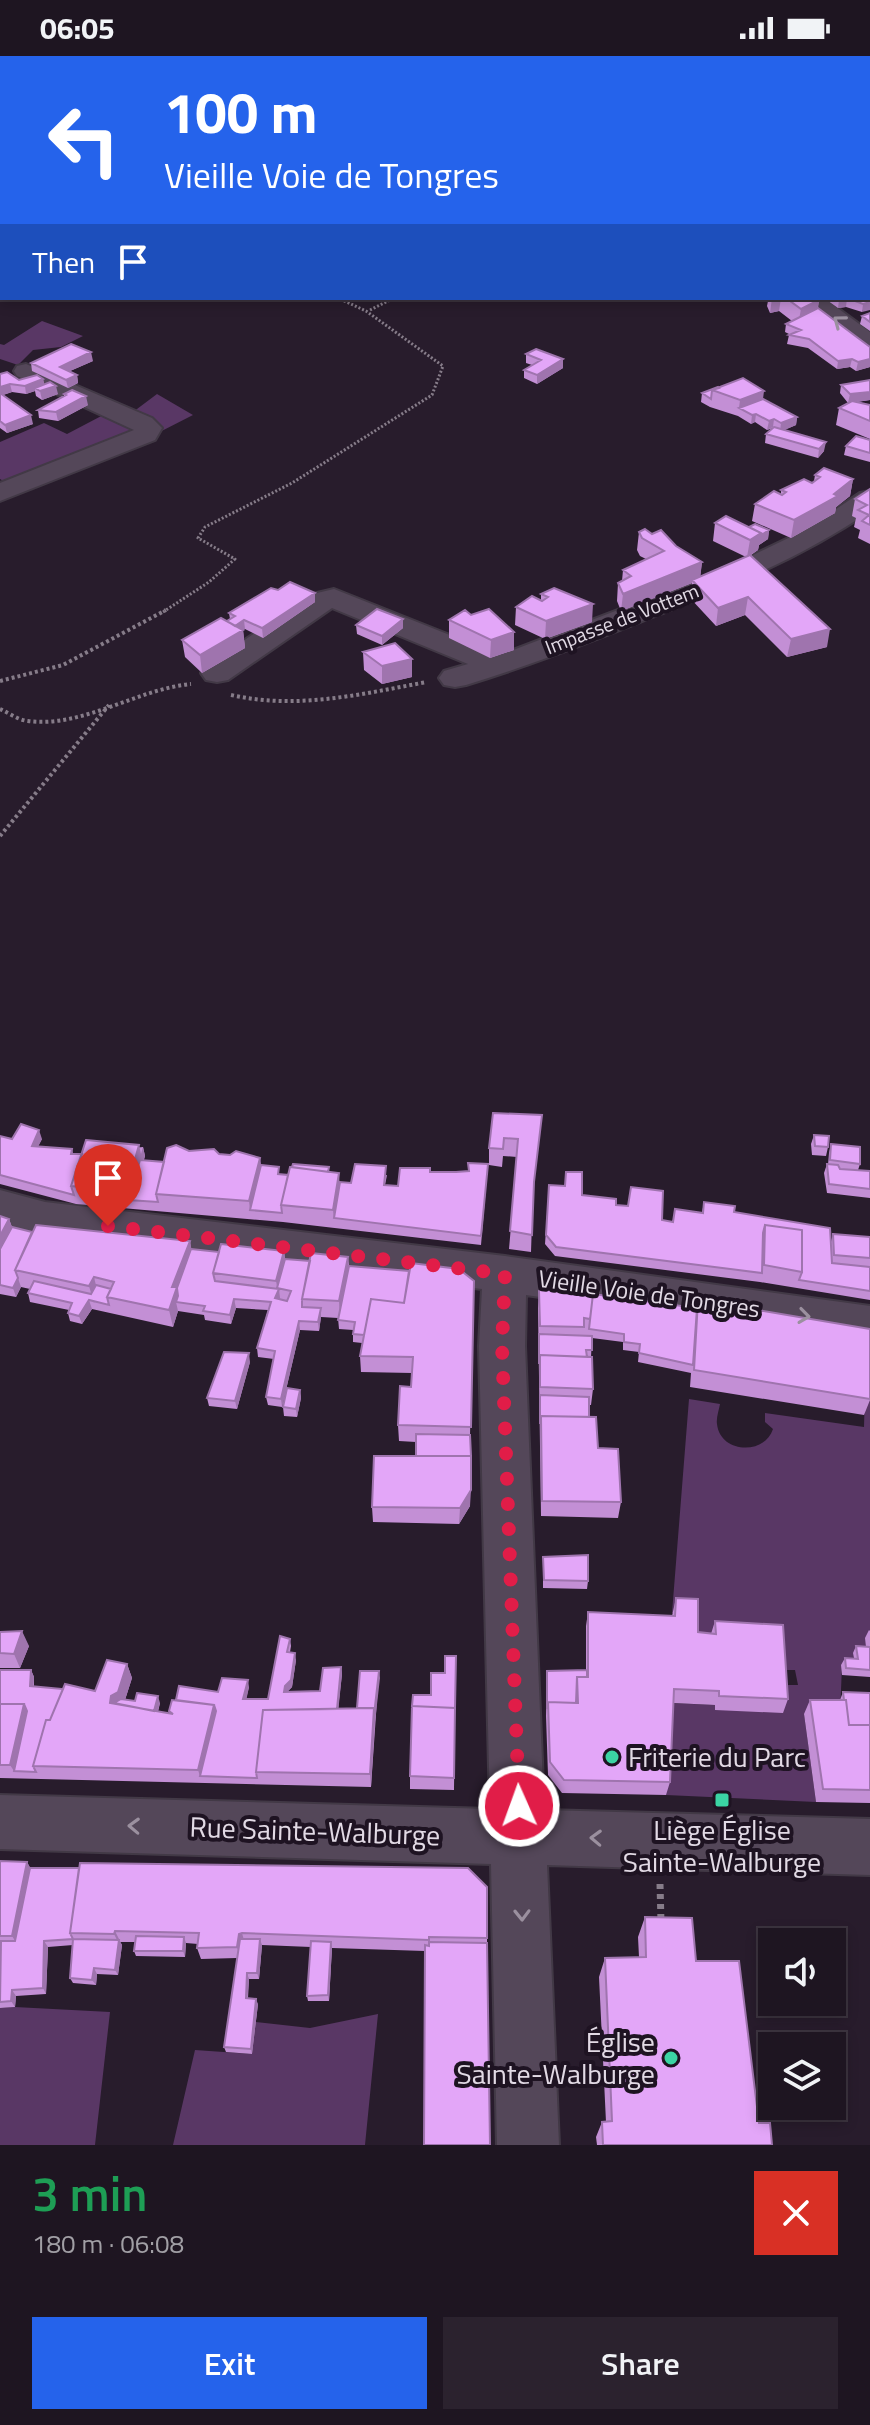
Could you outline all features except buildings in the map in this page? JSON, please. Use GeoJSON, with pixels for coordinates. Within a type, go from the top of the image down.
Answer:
{"type":"FeatureCollection","features":[{"type":"Feature","properties":{"kind":"street"},"geometry":{"type":"LineString","coordinates":[[812,300],[870,344]]}},
{"type":"Feature","properties":{"kind":"street"},"geometry":{"type":"LineString","coordinates":[[0,493],[146,434],[149,428],[144,423],[26,371]]}},
{"type":"Feature","properties":{"kind":"street","name":"Impasse de Vottem"},"geometry":{"type":"LineString","coordinates":[[455,678],[498,665],[730,577],[815,536],[870,499]]}},
{"type":"Feature","properties":{"kind":"street"},"geometry":{"type":"LineString","coordinates":[[217,673],[324,600],[334,598],[498,665]]}},
{"type":"Feature","properties":{"kind":"street","name":"Vieille Voie de Tongres"},"geometry":{"type":"LineString","coordinates":[[0,1207],[45,1219],[505,1274],[870,1325]]}},
{"type":"Feature","properties":{"kind":"street"},"geometry":{"type":"LineString","coordinates":[[505,1274],[502,1346],[528,2145]]}},
{"type":"Feature","properties":{"kind":"street","name":"Rue Sainte-Walburge"},"geometry":{"type":"LineString","coordinates":[[0,1822],[870,1847]]}},
{"type":"Feature","properties":{"kind":"path"},"geometry":{"type":"LineString","coordinates":[[0,681],[40,673],[72,661],[203,586],[231,566],[235,559],[198,538],[205,527],[292,483],[432,395],[443,366],[414,349],[369,311],[343,300]]}},
{"type":"Feature","properties":{"kind":"path"},"geometry":{"type":"LineString","coordinates":[[369,311],[390,300]]}},
{"type":"Feature","properties":{"kind":"path"},"geometry":{"type":"LineString","coordinates":[[0,836],[110,704]]}},
{"type":"Feature","properties":{"kind":"path"},"geometry":{"type":"LineString","coordinates":[[661,1937],[662,1899]]}},
{"type":"Feature","properties":{"kind":"shaded area"},"geometry":{"type":"Polygon","coordinates":[[[42,321],[83,336],[61,347],[33,350],[18,365],[0,359],[0,344],[4,345],[42,321]]]}},
{"type":"Feature","properties":{"kind":"shaded area"},"geometry":{"type":"Polygon","coordinates":[[[157,394],[193,415],[144,440],[133,412],[157,394]]]}},
{"type":"Feature","properties":{"kind":"shaded area"},"geometry":{"type":"Polygon","coordinates":[[[107,413],[138,431],[12,486],[0,479],[0,442],[44,423],[67,434],[107,413]]]}},
{"type":"Feature","properties":{"kind":"shaded area"},"geometry":{"type":"Polygon","coordinates":[[[865,1390],[870,1391],[870,1639],[867,1655],[854,1653],[855,1666],[842,1666],[840,1714],[804,1714],[816,1802],[666,1795],[670,1703],[715,1705],[780,1685],[798,1685],[795,1670],[779,1670],[694,1647],[694,1614],[672,1613],[689,1399],[720,1404],[717,1422],[720,1434],[726,1441],[743,1448],[761,1444],[768,1438],[773,1429],[765,1422],[765,1413],[864,1427],[865,1390]]]}},
{"type":"Feature","properties":{"kind":"shaded area"},"geometry":{"type":"Polygon","coordinates":[[[0,2008],[110,2012],[95,2145],[0,2145],[0,2008]]]}},
{"type":"Feature","properties":{"kind":"shaded area"},"geometry":{"type":"Polygon","coordinates":[[[378,2014],[365,2145],[173,2145],[195,2050],[252,2054],[256,2022],[310,2028],[378,2014]]]}},
{"type":"Feature","properties":{"kind":"place","name":"Friterie du Parc"},"geometry":{"type":"Point","coordinates":[612,1757]}},
{"type":"Feature","properties":{"kind":"place","name":"Liège Église Sainte-Walburge"},"geometry":{"type":"Point","coordinates":[722,1800]}},
{"type":"Feature","properties":{"kind":"place","name":"Église Sainte-Walburge"},"geometry":{"type":"Point","coordinates":[671,2058]}},
{"type":"Feature","properties":{"kind":"route"},"geometry":{"type":"LineString","coordinates":[[108,1226],[505,1274],[502,1346],[519,1806]]}}]}
